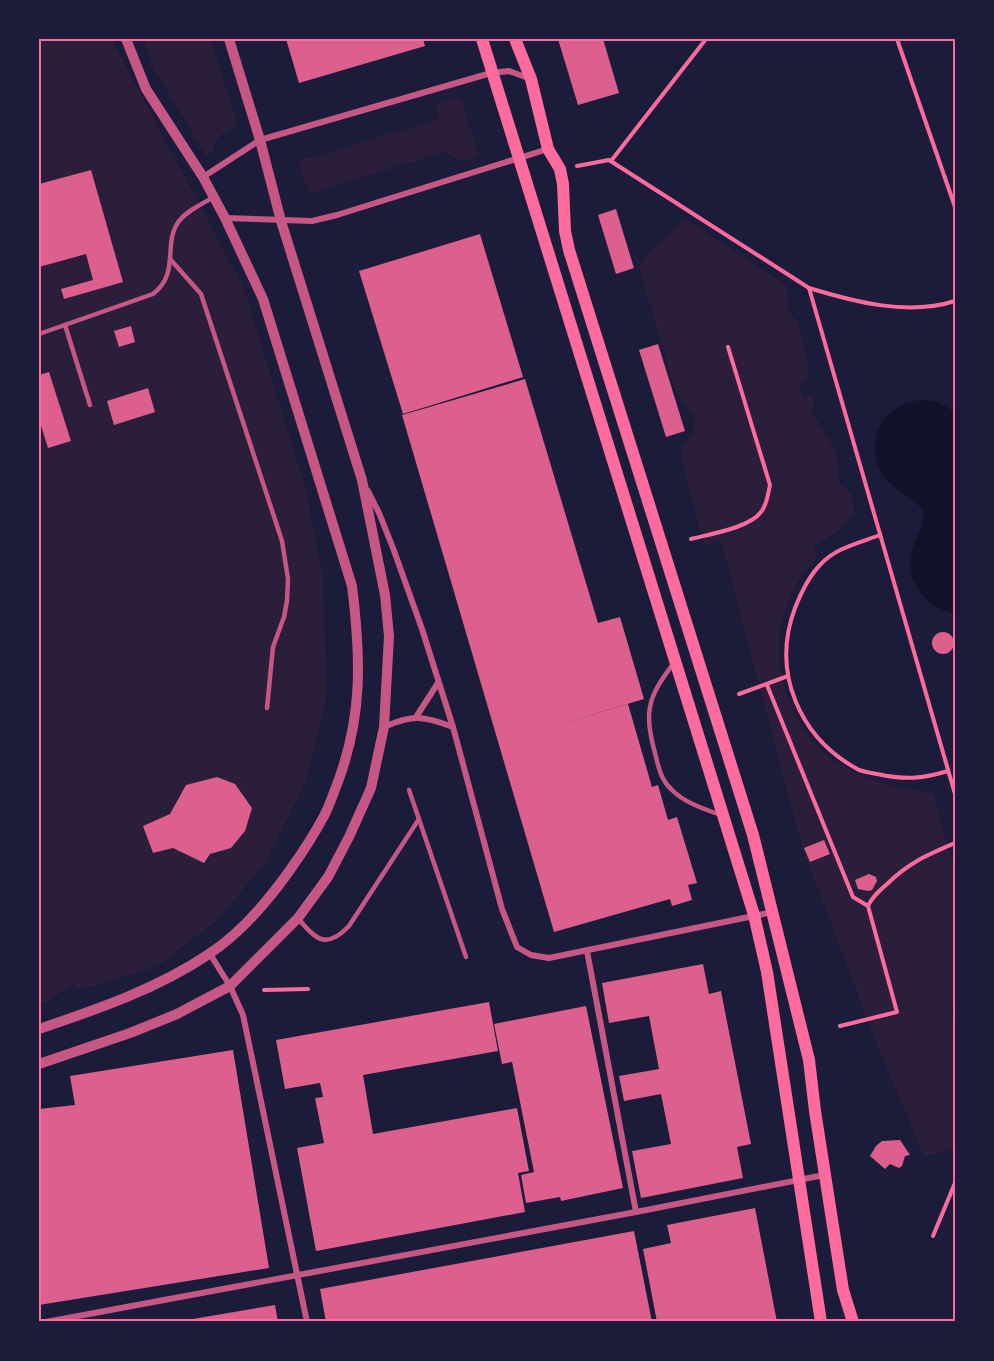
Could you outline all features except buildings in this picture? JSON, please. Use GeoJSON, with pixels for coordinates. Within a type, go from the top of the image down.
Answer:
{"type":"FeatureCollection","features":[{"type":"Feature","properties":{"kind":"main road"},"geometry":{"type":"LineString","coordinates":[[482,39],[754,915],[767,972],[821,1322]]}},
{"type":"Feature","properties":{"kind":"main road"},"geometry":{"type":"LineString","coordinates":[[515,39],[531,79],[549,149],[560,169],[565,231],[570,250],[753,835],[809,1060],[843,1290],[853,1322]]}},
{"type":"Feature","properties":{"kind":"street"},"geometry":{"type":"LineString","coordinates":[[39,1029],[108,1005],[164,981],[210,954],[238,930],[271,897],[303,852],[325,815],[343,770],[353,733],[358,676],[357,627],[352,586],[263,299],[203,177],[146,89],[126,39]]}},
{"type":"Feature","properties":{"kind":"street"},"geometry":{"type":"LineString","coordinates":[[43,1062],[130,1033],[177,1014],[230,986],[298,918],[328,877],[371,788],[384,727],[389,636],[386,605],[362,480],[281,221],[260,140],[229,39]]}},
{"type":"Feature","properties":{"kind":"street"},"geometry":{"type":"LineString","coordinates":[[203,177],[260,140],[491,73],[509,71],[531,79]]}},
{"type":"Feature","properties":{"kind":"street"},"geometry":{"type":"LineString","coordinates":[[225,218],[312,221],[549,149]]}},
{"type":"Feature","properties":{"kind":"street"},"geometry":{"type":"LineString","coordinates":[[362,480],[393,548],[453,727],[502,909],[517,947],[531,955],[549,958],[773,911]]}},
{"type":"Feature","properties":{"kind":"street"},"geometry":{"type":"LineString","coordinates":[[416,717],[438,683]]}},
{"type":"Feature","properties":{"kind":"street"},"geometry":{"type":"LineString","coordinates":[[384,727],[405,718],[416,717],[429,718],[453,727]]}},
{"type":"Feature","properties":{"kind":"street"},"geometry":{"type":"LineString","coordinates":[[587,951],[636,1212]]}},
{"type":"Feature","properties":{"kind":"street"},"geometry":{"type":"LineString","coordinates":[[210,954],[230,986],[243,1015],[307,1322]]}},
{"type":"Feature","properties":{"kind":"street"},"geometry":{"type":"LineString","coordinates":[[46,1322],[825,1175]]}},
{"type":"Feature","properties":{"kind":"lane"},"geometry":{"type":"LineString","coordinates":[[39,334],[153,294],[166,281],[174,232],[178,223],[187,213],[214,197]]}},
{"type":"Feature","properties":{"kind":"lane"},"geometry":{"type":"LineString","coordinates":[[170,259],[201,294],[282,540],[288,579],[287,602],[273,646],[267,708]]}},
{"type":"Feature","properties":{"kind":"lane"},"geometry":{"type":"LineString","coordinates":[[65,325],[90,405]]}},
{"type":"Feature","properties":{"kind":"lane"},"geometry":{"type":"LineString","coordinates":[[676,661],[658,683],[648,710],[648,727],[662,778],[681,798],[723,816]]}},
{"type":"Feature","properties":{"kind":"lane"},"geometry":{"type":"LineString","coordinates":[[409,790],[466,957]]}},
{"type":"Feature","properties":{"kind":"lane"},"geometry":{"type":"LineString","coordinates":[[298,918],[309,932],[322,940],[333,940],[340,936],[349,926],[419,819]]}},
{"type":"Feature","properties":{"kind":"path"},"geometry":{"type":"LineString","coordinates":[[611,161],[706,39]]}},
{"type":"Feature","properties":{"kind":"path"},"geometry":{"type":"LineString","coordinates":[[897,39],[955,207]]}},
{"type":"Feature","properties":{"kind":"path"},"geometry":{"type":"LineString","coordinates":[[560,169],[611,161],[809,288],[833,296],[891,307],[939,305],[955,301]]}},
{"type":"Feature","properties":{"kind":"path"},"geometry":{"type":"LineString","coordinates":[[809,288],[955,794]]}},
{"type":"Feature","properties":{"kind":"path"},"geometry":{"type":"LineString","coordinates":[[691,539],[756,518],[763,510],[768,498],[770,485],[728,348]]}},
{"type":"Feature","properties":{"kind":"path"},"geometry":{"type":"LineString","coordinates":[[880,535],[840,550],[820,565],[802,591],[790,623],[785,647],[790,686],[803,718],[816,736],[861,771],[898,779],[923,778],[948,771]]}},
{"type":"Feature","properties":{"kind":"path"},"geometry":{"type":"LineString","coordinates":[[739,694],[788,676]]}},
{"type":"Feature","properties":{"kind":"path"},"geometry":{"type":"LineString","coordinates":[[766,685],[853,897],[868,906],[897,1012],[840,1026]]}},
{"type":"Feature","properties":{"kind":"path"},"geometry":{"type":"LineString","coordinates":[[868,906],[900,871],[917,859],[955,843]]}},
{"type":"Feature","properties":{"kind":"path"},"geometry":{"type":"LineString","coordinates":[[264,990],[308,989]]}},
{"type":"Feature","properties":{"kind":"path"},"geometry":{"type":"LineString","coordinates":[[933,1236],[955,1184]]}},
{"type":"Feature","properties":{"kind":"shaded area"},"geometry":{"type":"Polygon","coordinates":[[[39,39],[111,39],[243,286],[306,490],[323,578],[327,694],[307,779],[265,864],[214,923],[156,967],[79,990],[74,983],[47,1002],[39,1003],[39,39]]]}},
{"type":"Feature","properties":{"kind":"shaded area"},"geometry":{"type":"Polygon","coordinates":[[[143,39],[211,39],[238,126],[221,135],[207,157],[153,67],[143,39]]]}},
{"type":"Feature","properties":{"kind":"shaded area"},"geometry":{"type":"Polygon","coordinates":[[[457,97],[461,99],[478,153],[475,158],[461,161],[444,152],[309,194],[298,161],[439,119],[436,107],[441,102],[457,97]]]}},
{"type":"Feature","properties":{"kind":"shaded area"},"geometry":{"type":"Polygon","coordinates":[[[685,219],[787,286],[789,312],[798,322],[807,358],[809,378],[800,385],[803,397],[813,398],[812,411],[835,450],[838,482],[851,493],[854,507],[849,520],[814,546],[816,560],[800,578],[787,604],[781,629],[779,654],[783,680],[802,727],[818,747],[838,763],[872,779],[933,793],[955,872],[955,998],[951,1011],[955,1032],[954,1150],[924,1156],[881,1055],[802,847],[721,541],[704,545],[680,452],[693,432],[694,417],[677,395],[639,268],[647,254],[685,219]]]}},
{"type":"Feature","properties":{"kind":"shaded area"},"geometry":{"type":"Polygon","coordinates":[[[921,400],[938,402],[955,412],[955,613],[945,611],[927,600],[915,583],[910,563],[924,512],[882,474],[875,454],[877,434],[887,416],[901,405],[921,400]]]}}]}
